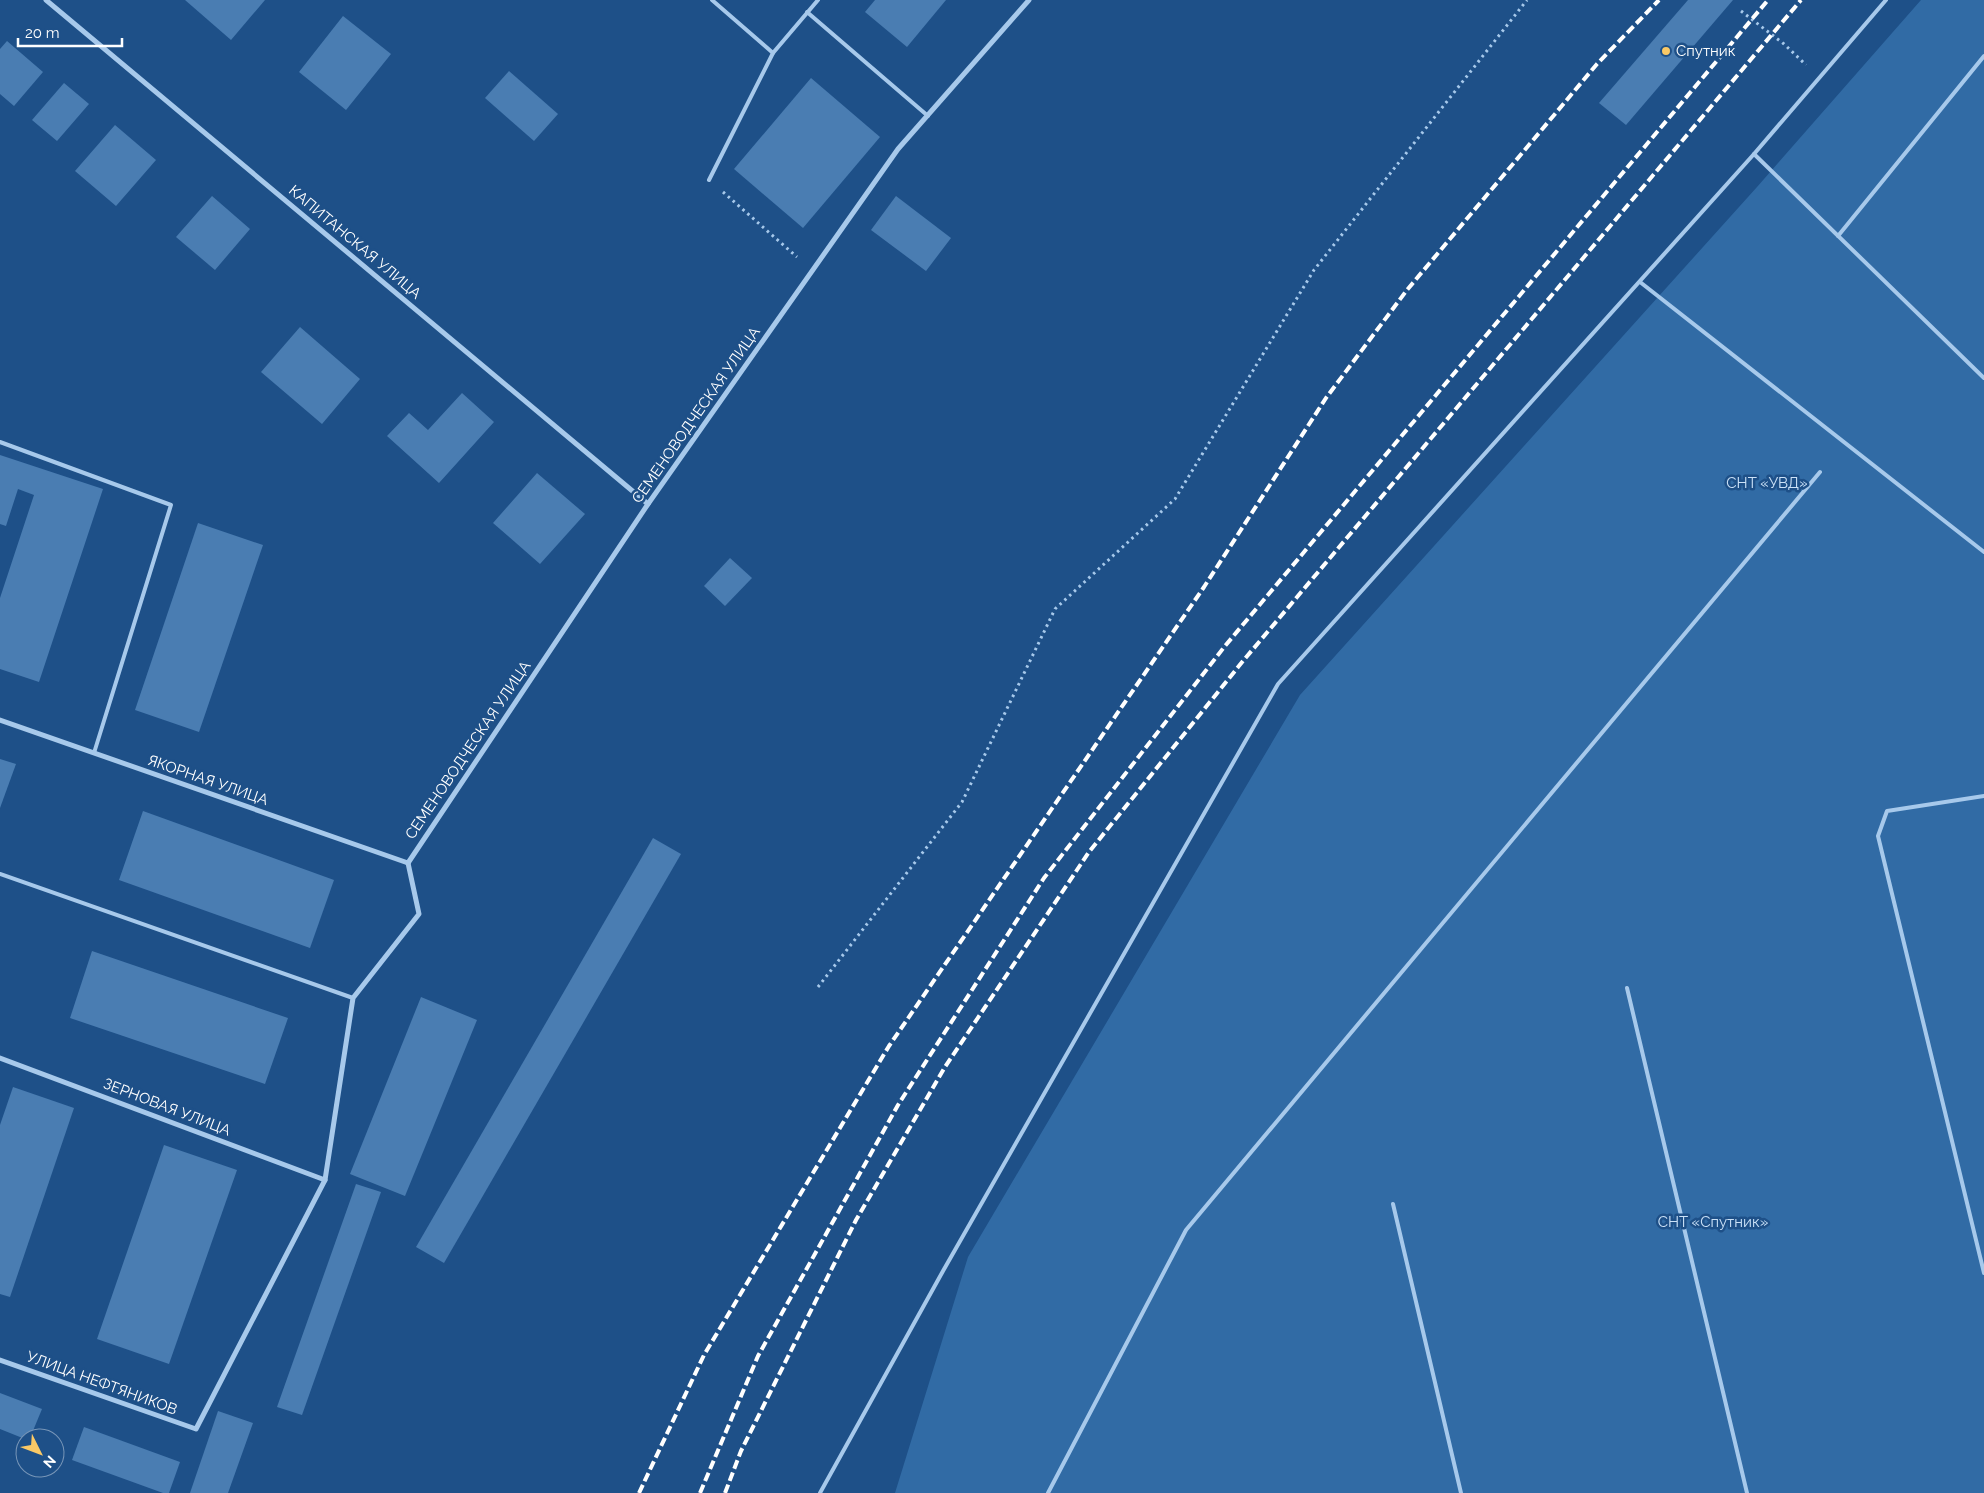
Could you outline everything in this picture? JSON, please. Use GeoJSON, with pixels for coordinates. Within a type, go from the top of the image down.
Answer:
{"type":"FeatureCollection","features":[{"type":"Feature","properties":{"kind":"street","name":"КАПИТАНСКАЯ УЛИЦА"},"geometry":{"type":"LineString","coordinates":[[46,0],[648,504]]}},
{"type":"Feature","properties":{"kind":"street","name":"СЕМЕНОВОДЧЕСКАЯ УЛИЦА"},"geometry":{"type":"LineString","coordinates":[[408,863],[648,504],[898,149],[1029,0]]}},
{"type":"Feature","properties":{"kind":"street","name":"ЯКОРНАЯ УЛИЦА"},"geometry":{"type":"LineString","coordinates":[[0,720],[408,863]]}},
{"type":"Feature","properties":{"kind":"street"},"geometry":{"type":"LineString","coordinates":[[325,1180],[352,998],[419,914],[408,863]]}},
{"type":"Feature","properties":{"kind":"street","name":"ЗЕРНОВАЯ УЛИЦА"},"geometry":{"type":"LineString","coordinates":[[0,1058],[325,1180]]}},
{"type":"Feature","properties":{"kind":"street","name":"УЛИЦА НЕФТЯНИКОВ"},"geometry":{"type":"LineString","coordinates":[[0,1360],[196,1429],[325,1180]]}},
{"type":"Feature","properties":{"kind":"lane"},"geometry":{"type":"LineString","coordinates":[[712,0],[773,53]]}},
{"type":"Feature","properties":{"kind":"lane"},"geometry":{"type":"LineString","coordinates":[[710,180],[773,53],[818,0]]}},
{"type":"Feature","properties":{"kind":"lane"},"geometry":{"type":"LineString","coordinates":[[820,1493],[943,1271],[1278,684],[1754,154],[1886,0]]}},
{"type":"Feature","properties":{"kind":"lane"},"geometry":{"type":"LineString","coordinates":[[807,12],[928,116]]}},
{"type":"Feature","properties":{"kind":"lane"},"geometry":{"type":"LineString","coordinates":[[1838,236],[1984,56]]}},
{"type":"Feature","properties":{"kind":"lane"},"geometry":{"type":"LineString","coordinates":[[1754,154],[1984,378]]}},
{"type":"Feature","properties":{"kind":"lane"},"geometry":{"type":"LineString","coordinates":[[1640,282],[1984,552]]}},
{"type":"Feature","properties":{"kind":"lane"},"geometry":{"type":"LineString","coordinates":[[1980,374],[1984,369]]}},
{"type":"Feature","properties":{"kind":"lane"},"geometry":{"type":"LineString","coordinates":[[0,442],[171,505],[94,753]]}},
{"type":"Feature","properties":{"kind":"lane"},"geometry":{"type":"LineString","coordinates":[[1048,1493],[1186,1230],[1820,472]]}},
{"type":"Feature","properties":{"kind":"lane"},"geometry":{"type":"LineString","coordinates":[[1984,796],[1887,811],[1878,836],[1984,1273]]}},
{"type":"Feature","properties":{"kind":"lane"},"geometry":{"type":"LineString","coordinates":[[0,874],[352,998]]}},
{"type":"Feature","properties":{"kind":"lane"},"geometry":{"type":"LineString","coordinates":[[1627,988],[1747,1493]]}},
{"type":"Feature","properties":{"kind":"lane"},"geometry":{"type":"LineString","coordinates":[[1392,1204],[1461,1493]]}},
{"type":"Feature","properties":{"kind":"path"},"geometry":{"type":"LineString","coordinates":[[818,987],[962,802],[1055,609],[1175,499],[1314,270],[1527,0]]}},
{"type":"Feature","properties":{"kind":"path"},"geometry":{"type":"LineString","coordinates":[[1741,11],[1784,44],[1819,78]]}},
{"type":"Feature","properties":{"kind":"path"},"geometry":{"type":"LineString","coordinates":[[710,180],[812,271]]}},
{"type":"Feature","properties":{"kind":"green space"},"geometry":{"type":"Polygon","coordinates":[[[1921,0],[1984,0],[1984,1493],[895,1493],[968,1257],[1300,695],[1757,187],[1921,0]]]}},
{"type":"Feature","properties":{"kind":"building"},"geometry":{"type":"Polygon","coordinates":[[[185,0],[265,0],[231,40],[185,0]]]}},
{"type":"Feature","properties":{"kind":"building"},"geometry":{"type":"Polygon","coordinates":[[[875,0],[946,0],[907,47],[865,12],[875,0]]]}},
{"type":"Feature","properties":{"kind":"building","name":"Спутник"},"geometry":{"type":"Polygon","coordinates":[[[1688,0],[1733,0],[1626,125],[1599,103],[1688,0]]]}},
{"type":"Feature","properties":{"kind":"building"},"geometry":{"type":"Polygon","coordinates":[[[343,16],[391,54],[346,110],[299,72],[343,16]]]}},
{"type":"Feature","properties":{"kind":"building"},"geometry":{"type":"Polygon","coordinates":[[[7,41],[43,72],[14,106],[0,94],[0,49],[7,41]]]}},
{"type":"Feature","properties":{"kind":"building"},"geometry":{"type":"Polygon","coordinates":[[[509,71],[558,114],[534,141],[485,98],[509,71]]]}},
{"type":"Feature","properties":{"kind":"building"},"geometry":{"type":"Polygon","coordinates":[[[811,78],[880,137],[803,228],[734,169],[811,78]]]}},
{"type":"Feature","properties":{"kind":"building"},"geometry":{"type":"Polygon","coordinates":[[[64,83],[89,104],[57,141],[32,120],[64,83]]]}},
{"type":"Feature","properties":{"kind":"building"},"geometry":{"type":"Polygon","coordinates":[[[115,125],[156,160],[116,206],[75,171],[115,125]]]}},
{"type":"Feature","properties":{"kind":"building"},"geometry":{"type":"Polygon","coordinates":[[[212,196],[250,229],[215,270],[176,237],[212,196]]]}},
{"type":"Feature","properties":{"kind":"building"},"geometry":{"type":"Polygon","coordinates":[[[896,196],[951,238],[926,271],[871,230],[896,196]]]}},
{"type":"Feature","properties":{"kind":"building"},"geometry":{"type":"Polygon","coordinates":[[[300,327],[360,379],[322,424],[261,372],[300,327]]]}},
{"type":"Feature","properties":{"kind":"building"},"geometry":{"type":"Polygon","coordinates":[[[462,393],[494,422],[439,483],[387,436],[409,413],[428,430],[462,393]]]}},
{"type":"Feature","properties":{"kind":"building"},"geometry":{"type":"Polygon","coordinates":[[[0,455],[103,489],[39,682],[0,669],[0,598],[34,495],[18,489],[6,526],[0,524],[0,455]]]}},
{"type":"Feature","properties":{"kind":"building"},"geometry":{"type":"Polygon","coordinates":[[[537,473],[585,514],[540,564],[493,523],[537,473]]]}},
{"type":"Feature","properties":{"kind":"building"},"geometry":{"type":"Polygon","coordinates":[[[198,523],[263,545],[199,732],[135,710],[198,523]]]}},
{"type":"Feature","properties":{"kind":"building"},"geometry":{"type":"Polygon","coordinates":[[[730,558],[752,578],[725,606],[704,586],[730,558]]]}},
{"type":"Feature","properties":{"kind":"building"},"geometry":{"type":"Polygon","coordinates":[[[0,759],[16,764],[0,808],[0,759]]]}},
{"type":"Feature","properties":{"kind":"building"},"geometry":{"type":"Polygon","coordinates":[[[143,811],[334,880],[310,948],[119,880],[143,811]]]}},
{"type":"Feature","properties":{"kind":"building"},"geometry":{"type":"Polygon","coordinates":[[[653,838],[681,854],[444,1263],[416,1247],[653,838]]]}},
{"type":"Feature","properties":{"kind":"building"},"geometry":{"type":"Polygon","coordinates":[[[92,951],[288,1018],[265,1084],[70,1018],[92,951]]]}},
{"type":"Feature","properties":{"kind":"building"},"geometry":{"type":"Polygon","coordinates":[[[421,997],[477,1020],[405,1196],[350,1174],[421,997]]]}},
{"type":"Feature","properties":{"kind":"building"},"geometry":{"type":"Polygon","coordinates":[[[13,1087],[74,1108],[10,1297],[0,1294],[0,1125],[13,1087]]]}},
{"type":"Feature","properties":{"kind":"building"},"geometry":{"type":"Polygon","coordinates":[[[164,1145],[237,1170],[169,1364],[97,1339],[164,1145]]]}},
{"type":"Feature","properties":{"kind":"building"},"geometry":{"type":"Polygon","coordinates":[[[356,1184],[381,1192],[302,1415],[277,1407],[356,1184]]]}},
{"type":"Feature","properties":{"kind":"building"},"geometry":{"type":"Polygon","coordinates":[[[0,1393],[42,1409],[34,1428],[15,1428],[15,1435],[0,1429],[0,1393]]]}},
{"type":"Feature","properties":{"kind":"building"},"geometry":{"type":"Polygon","coordinates":[[[218,1411],[253,1423],[228,1493],[190,1493],[218,1411]]]}},
{"type":"Feature","properties":{"kind":"building"},"geometry":{"type":"Polygon","coordinates":[[[84,1427],[180,1462],[169,1493],[163,1493],[72,1460],[84,1427]]]}},
{"type":"Feature","properties":{"kind":"railway"},"geometry":{"type":"LineString","coordinates":[[639,1493],[704,1355],[889,1046],[1204,587],[1326,398],[1407,290],[1597,64],[1659,0]]}},
{"type":"Feature","properties":{"kind":"railway"},"geometry":{"type":"LineString","coordinates":[[700,1493],[758,1356],[898,1105],[1044,878],[1225,646],[1768,0]]}},
{"type":"Feature","properties":{"kind":"railway"},"geometry":{"type":"LineString","coordinates":[[725,1493],[741,1451],[856,1220],[945,1067],[1089,852],[1243,661],[1801,0]]}},
{"type":"Feature","properties":{"kind":"place","name":"Спутник"},"geometry":{"type":"Point","coordinates":[1666,51]}},
{"type":"Feature","properties":{"kind":"park label","name":"СНТ «УВД»"},"geometry":{"type":"Point","coordinates":[1767,483]}},
{"type":"Feature","properties":{"kind":"park label","name":"СНТ «Спутник»"},"geometry":{"type":"Point","coordinates":[1713,1222]}}]}
